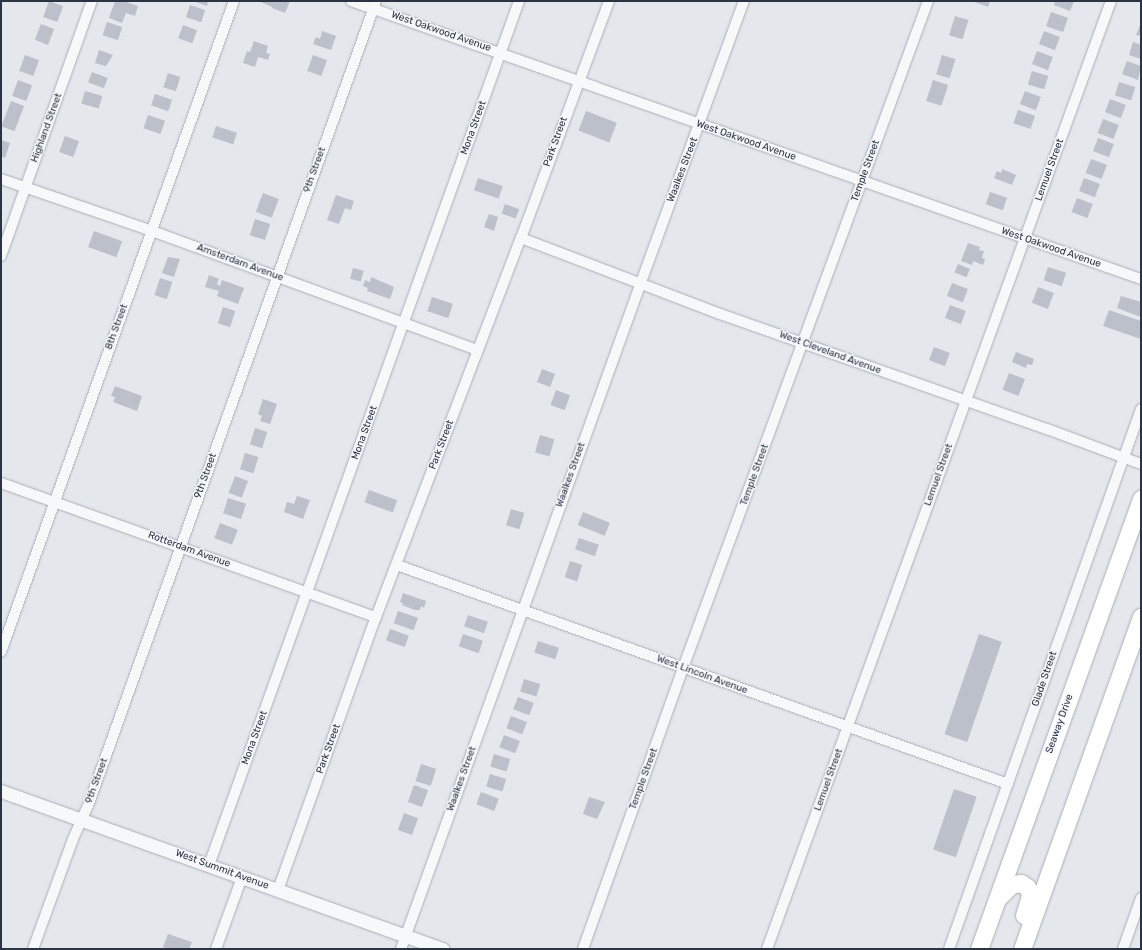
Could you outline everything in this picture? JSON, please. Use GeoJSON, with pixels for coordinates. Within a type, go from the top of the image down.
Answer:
{"type":"FeatureCollection","features":[{"type":"Feature","properties":{"kind":"highway","name":"Seaway Drive"},"geometry":{"type":"LineString","coordinates":[[979,949],[1141,498]]}},
{"type":"Feature","properties":{"kind":"highway"},"geometry":{"type":"LineString","coordinates":[[1022,949],[1141,617]]}},
{"type":"Feature","properties":{"kind":"highway"},"geometry":{"type":"LineString","coordinates":[[997,899],[1010,886],[1020,883],[1026,887],[1030,894],[1012,949]]}},
{"type":"Feature","properties":{"kind":"street","name":"Highland Street"},"geometry":{"type":"LineString","coordinates":[[1,256],[92,1]]}},
{"type":"Feature","properties":{"kind":"street","name":"8th Street"},"geometry":{"type":"LineString","coordinates":[[1,652],[234,1]]}},
{"type":"Feature","properties":{"kind":"street","name":"West Oakwood Avenue"},"geometry":{"type":"LineString","coordinates":[[351,1],[375,5],[501,53],[700,125],[1141,279]]}},
{"type":"Feature","properties":{"kind":"street","name":"Mona Street"},"geometry":{"type":"LineString","coordinates":[[209,865],[519,1]]}},
{"type":"Feature","properties":{"kind":"street","name":"Park Street"},"geometry":{"type":"LineString","coordinates":[[278,890],[376,617],[521,238],[609,1]]}},
{"type":"Feature","properties":{"kind":"street","name":"Waalkes Street"},"geometry":{"type":"LineString","coordinates":[[401,949],[522,610],[744,1]]}},
{"type":"Feature","properties":{"kind":"street","name":"Temple Street"},"geometry":{"type":"LineString","coordinates":[[583,949],[683,668],[928,1]]}},
{"type":"Feature","properties":{"kind":"street","name":"Lemuel Street"},"geometry":{"type":"LineString","coordinates":[[767,949],[1111,1]]}},
{"type":"Feature","properties":{"kind":"street","name":"9th Street"},"geometry":{"type":"LineString","coordinates":[[33,949],[81,820],[88,806],[375,5]]}},
{"type":"Feature","properties":{"kind":"street","name":"Amsterdam Avenue"},"geometry":{"type":"LineString","coordinates":[[1,179],[152,231],[478,350]]}},
{"type":"Feature","properties":{"kind":"street","name":"West Cleveland Avenue"},"geometry":{"type":"LineString","coordinates":[[521,238],[640,285],[1141,464]]}},
{"type":"Feature","properties":{"kind":"street","name":"Glade Street"},"geometry":{"type":"LineString","coordinates":[[948,949],[1141,409]]}},
{"type":"Feature","properties":{"kind":"street","name":"Rotterdam Avenue"},"geometry":{"type":"LineString","coordinates":[[1,483],[376,617]]}},
{"type":"Feature","properties":{"kind":"street","name":"West Lincoln Avenue"},"geometry":{"type":"LineString","coordinates":[[397,565],[1008,784]]}},
{"type":"Feature","properties":{"kind":"street","name":"West Summit Avenue"},"geometry":{"type":"LineString","coordinates":[[1,791],[443,949]]}},
{"type":"Feature","properties":{"kind":"street"},"geometry":{"type":"LineString","coordinates":[[216,949],[242,877]]}},
{"type":"Feature","properties":{"kind":"street"},"geometry":{"type":"LineString","coordinates":[[1123,949],[1141,898]]}},
{"type":"Feature","properties":{"kind":"building"},"geometry":{"type":"Polygon","coordinates":[[[49,1],[63,6],[57,22],[43,17],[49,1]]]}},
{"type":"Feature","properties":{"kind":"building"},"geometry":{"type":"Polygon","coordinates":[[[115,1],[123,1],[138,6],[135,16],[126,13],[122,23],[109,18],[115,1]]]}},
{"type":"Feature","properties":{"kind":"building"},"geometry":{"type":"Polygon","coordinates":[[[193,1],[208,1],[207,6],[193,1]]]}},
{"type":"Feature","properties":{"kind":"building"},"geometry":{"type":"Polygon","coordinates":[[[261,1],[290,1],[285,13],[272,8],[261,1]]]}},
{"type":"Feature","properties":{"kind":"building"},"geometry":{"type":"Polygon","coordinates":[[[972,1],[990,1],[988,7],[972,1]]]}},
{"type":"Feature","properties":{"kind":"building"},"geometry":{"type":"Polygon","coordinates":[[[1055,1],[1074,1],[1070,11],[1054,5],[1055,1]]]}},
{"type":"Feature","properties":{"kind":"building"},"geometry":{"type":"Polygon","coordinates":[[[190,5],[205,10],[201,22],[186,17],[190,5]]]}},
{"type":"Feature","properties":{"kind":"building"},"geometry":{"type":"Polygon","coordinates":[[[1051,12],[1068,18],[1063,32],[1046,26],[1051,12]]]}},
{"type":"Feature","properties":{"kind":"building"},"geometry":{"type":"Polygon","coordinates":[[[955,16],[968,20],[963,39],[949,35],[955,16]]]}},
{"type":"Feature","properties":{"kind":"building"},"geometry":{"type":"Polygon","coordinates":[[[107,22],[122,27],[118,40],[103,35],[107,22]]]}},
{"type":"Feature","properties":{"kind":"building"},"geometry":{"type":"Polygon","coordinates":[[[1141,23],[1141,36],[1136,35],[1141,23]]]}},
{"type":"Feature","properties":{"kind":"building"},"geometry":{"type":"Polygon","coordinates":[[[41,24],[54,29],[48,45],[35,40],[41,24]]]}},
{"type":"Feature","properties":{"kind":"building"},"geometry":{"type":"Polygon","coordinates":[[[183,25],[197,30],[192,43],[178,38],[183,25]]]}},
{"type":"Feature","properties":{"kind":"building"},"geometry":{"type":"Polygon","coordinates":[[[322,31],[336,36],[331,50],[313,44],[316,37],[320,39],[322,31]]]}},
{"type":"Feature","properties":{"kind":"building"},"geometry":{"type":"Polygon","coordinates":[[[1044,31],[1060,37],[1055,50],[1039,44],[1044,31]]]}},
{"type":"Feature","properties":{"kind":"building"},"geometry":{"type":"Polygon","coordinates":[[[254,41],[268,46],[266,53],[270,54],[268,60],[258,57],[255,67],[243,63],[247,51],[250,52],[254,41]]]}},
{"type":"Feature","properties":{"kind":"building"},"geometry":{"type":"Polygon","coordinates":[[[1133,42],[1141,45],[1141,59],[1129,55],[1133,42]]]}},
{"type":"Feature","properties":{"kind":"building"},"geometry":{"type":"Polygon","coordinates":[[[99,50],[113,55],[106,66],[95,63],[99,50]]]}},
{"type":"Feature","properties":{"kind":"building"},"geometry":{"type":"Polygon","coordinates":[[[1037,51],[1053,57],[1048,70],[1032,64],[1037,51]]]}},
{"type":"Feature","properties":{"kind":"building"},"geometry":{"type":"Polygon","coordinates":[[[25,55],[39,60],[33,76],[19,71],[25,55]]]}},
{"type":"Feature","properties":{"kind":"building"},"geometry":{"type":"Polygon","coordinates":[[[313,55],[327,60],[321,76],[307,71],[313,55]]]}},
{"type":"Feature","properties":{"kind":"building"},"geometry":{"type":"Polygon","coordinates":[[[942,55],[955,59],[950,78],[936,74],[942,55]]]}},
{"type":"Feature","properties":{"kind":"building"},"geometry":{"type":"Polygon","coordinates":[[[1127,61],[1141,66],[1138,80],[1122,74],[1127,61]]]}},
{"type":"Feature","properties":{"kind":"building"},"geometry":{"type":"Polygon","coordinates":[[[1032,71],[1048,76],[1044,89],[1028,84],[1032,71]]]}},
{"type":"Feature","properties":{"kind":"building"},"geometry":{"type":"Polygon","coordinates":[[[92,72],[108,78],[104,88],[88,82],[92,72]]]}},
{"type":"Feature","properties":{"kind":"building"},"geometry":{"type":"Polygon","coordinates":[[[168,73],[180,77],[176,91],[163,87],[168,73]]]}},
{"type":"Feature","properties":{"kind":"building"},"geometry":{"type":"Polygon","coordinates":[[[18,80],[32,85],[26,101],[12,96],[18,80]]]}},
{"type":"Feature","properties":{"kind":"building"},"geometry":{"type":"Polygon","coordinates":[[[933,80],[948,85],[941,106],[926,101],[933,80]]]}},
{"type":"Feature","properties":{"kind":"building"},"geometry":{"type":"Polygon","coordinates":[[[1119,82],[1135,87],[1131,100],[1115,95],[1119,82]]]}},
{"type":"Feature","properties":{"kind":"building"},"geometry":{"type":"Polygon","coordinates":[[[85,91],[102,96],[99,108],[81,103],[85,91]]]}},
{"type":"Feature","properties":{"kind":"building"},"geometry":{"type":"Polygon","coordinates":[[[1025,91],[1041,97],[1036,110],[1020,104],[1025,91]]]}},
{"type":"Feature","properties":{"kind":"building"},"geometry":{"type":"Polygon","coordinates":[[[155,94],[172,100],[168,111],[151,105],[155,94]]]}},
{"type":"Feature","properties":{"kind":"building"},"geometry":{"type":"Polygon","coordinates":[[[1110,99],[1126,105],[1121,118],[1105,112],[1110,99]]]}},
{"type":"Feature","properties":{"kind":"building"},"geometry":{"type":"Polygon","coordinates":[[[11,101],[24,106],[14,131],[1,126],[11,101]]]}},
{"type":"Feature","properties":{"kind":"building"},"geometry":{"type":"Polygon","coordinates":[[[1018,110],[1035,116],[1030,129],[1013,123],[1018,110]]]}},
{"type":"Feature","properties":{"kind":"building"},"geometry":{"type":"Polygon","coordinates":[[[586,111],[617,123],[609,142],[578,131],[586,111]]]}},
{"type":"Feature","properties":{"kind":"building"},"geometry":{"type":"Polygon","coordinates":[[[148,115],[165,121],[160,134],[143,128],[148,115]]]}},
{"type":"Feature","properties":{"kind":"building"},"geometry":{"type":"Polygon","coordinates":[[[1103,119],[1119,125],[1113,139],[1098,133],[1103,119]]]}},
{"type":"Feature","properties":{"kind":"building"},"geometry":{"type":"Polygon","coordinates":[[[216,126],[237,133],[233,144],[212,137],[216,126]]]}},
{"type":"Feature","properties":{"kind":"building"},"geometry":{"type":"Polygon","coordinates":[[[65,136],[79,141],[73,157],[59,152],[65,136]]]}},
{"type":"Feature","properties":{"kind":"building"},"geometry":{"type":"Polygon","coordinates":[[[1098,138],[1114,144],[1109,157],[1093,151],[1098,138]]]}},
{"type":"Feature","properties":{"kind":"building"},"geometry":{"type":"Polygon","coordinates":[[[1,140],[10,143],[5,158],[1,156],[1,140]]]}},
{"type":"Feature","properties":{"kind":"building"},"geometry":{"type":"Polygon","coordinates":[[[1091,159],[1107,165],[1101,179],[1086,173],[1091,159]]]}},
{"type":"Feature","properties":{"kind":"building"},"geometry":{"type":"Polygon","coordinates":[[[1002,169],[1016,175],[1012,185],[994,178],[997,171],[1001,173],[1002,169]]]}},
{"type":"Feature","properties":{"kind":"building"},"geometry":{"type":"Polygon","coordinates":[[[478,178],[503,186],[499,198],[474,190],[478,178]]]}},
{"type":"Feature","properties":{"kind":"building"},"geometry":{"type":"Polygon","coordinates":[[[1084,178],[1100,184],[1095,197],[1079,191],[1084,178]]]}},
{"type":"Feature","properties":{"kind":"building"},"geometry":{"type":"Polygon","coordinates":[[[990,192],[1007,198],[1003,210],[986,204],[990,192]]]}},
{"type":"Feature","properties":{"kind":"building"},"geometry":{"type":"Polygon","coordinates":[[[263,193],[279,199],[272,218],[256,212],[263,193]]]}},
{"type":"Feature","properties":{"kind":"building"},"geometry":{"type":"Polygon","coordinates":[[[336,195],[354,201],[351,210],[345,208],[339,224],[327,220],[336,195]]]}},
{"type":"Feature","properties":{"kind":"building"},"geometry":{"type":"Polygon","coordinates":[[[1077,198],[1093,204],[1087,218],[1072,212],[1077,198]]]}},
{"type":"Feature","properties":{"kind":"building"},"geometry":{"type":"Polygon","coordinates":[[[505,204],[519,209],[516,219],[502,213],[505,204]]]}},
{"type":"Feature","properties":{"kind":"building"},"geometry":{"type":"Polygon","coordinates":[[[489,214],[498,217],[494,231],[484,227],[489,214]]]}},
{"type":"Feature","properties":{"kind":"building"},"geometry":{"type":"Polygon","coordinates":[[[255,219],[270,224],[265,240],[250,235],[255,219]]]}},
{"type":"Feature","properties":{"kind":"building"},"geometry":{"type":"Polygon","coordinates":[[[94,231],[122,241],[116,257],[88,247],[94,231]]]}},
{"type":"Feature","properties":{"kind":"building"},"geometry":{"type":"Polygon","coordinates":[[[968,243],[980,247],[979,250],[984,251],[982,258],[985,259],[983,265],[973,261],[972,265],[961,261],[968,243]]]}},
{"type":"Feature","properties":{"kind":"building"},"geometry":{"type":"Polygon","coordinates":[[[168,257],[180,259],[174,277],[162,273],[168,257]]]}},
{"type":"Feature","properties":{"kind":"building"},"geometry":{"type":"Polygon","coordinates":[[[958,264],[970,269],[966,277],[954,272],[958,264]]]}},
{"type":"Feature","properties":{"kind":"building"},"geometry":{"type":"Polygon","coordinates":[[[1048,267],[1066,273],[1062,286],[1044,280],[1048,267]]]}},
{"type":"Feature","properties":{"kind":"building"},"geometry":{"type":"Polygon","coordinates":[[[353,268],[364,271],[361,281],[350,279],[353,268]]]}},
{"type":"Feature","properties":{"kind":"building"},"geometry":{"type":"Polygon","coordinates":[[[209,275],[219,279],[217,284],[220,286],[222,280],[244,288],[238,304],[217,296],[219,291],[205,287],[209,275]]]}},
{"type":"Feature","properties":{"kind":"building"},"geometry":{"type":"Polygon","coordinates":[[[371,277],[394,287],[390,299],[367,291],[368,288],[363,286],[365,280],[370,282],[371,277]]]}},
{"type":"Feature","properties":{"kind":"building"},"geometry":{"type":"Polygon","coordinates":[[[160,278],[172,282],[167,299],[154,295],[160,278]]]}},
{"type":"Feature","properties":{"kind":"building"},"geometry":{"type":"Polygon","coordinates":[[[952,283],[968,289],[963,302],[947,296],[952,283]]]}},
{"type":"Feature","properties":{"kind":"building"},"geometry":{"type":"Polygon","coordinates":[[[1038,287],[1054,293],[1048,309],[1032,303],[1038,287]]]}},
{"type":"Feature","properties":{"kind":"building"},"geometry":{"type":"Polygon","coordinates":[[[1121,296],[1141,302],[1141,317],[1117,308],[1121,296]]]}},
{"type":"Feature","properties":{"kind":"building"},"geometry":{"type":"Polygon","coordinates":[[[432,297],[453,304],[448,318],[427,311],[432,297]]]}},
{"type":"Feature","properties":{"kind":"building"},"geometry":{"type":"Polygon","coordinates":[[[950,305],[966,311],[961,324],[945,318],[950,305]]]}},
{"type":"Feature","properties":{"kind":"building"},"geometry":{"type":"Polygon","coordinates":[[[223,307],[235,311],[230,327],[218,323],[223,307]]]}},
{"type":"Feature","properties":{"kind":"building"},"geometry":{"type":"Polygon","coordinates":[[[1109,310],[1141,321],[1141,339],[1103,326],[1109,310]]]}},
{"type":"Feature","properties":{"kind":"building"},"geometry":{"type":"Polygon","coordinates":[[[934,347],[950,353],[945,366],[929,360],[934,347]]]}},
{"type":"Feature","properties":{"kind":"building"},"geometry":{"type":"Polygon","coordinates":[[[1016,352],[1034,359],[1032,365],[1027,364],[1026,368],[1012,362],[1016,352]]]}},
{"type":"Feature","properties":{"kind":"building"},"geometry":{"type":"Polygon","coordinates":[[[542,369],[555,374],[550,387],[537,382],[542,369]]]}},
{"type":"Feature","properties":{"kind":"building"},"geometry":{"type":"Polygon","coordinates":[[[1009,373],[1025,379],[1018,396],[1003,390],[1009,373]]]}},
{"type":"Feature","properties":{"kind":"building"},"geometry":{"type":"Polygon","coordinates":[[[115,386],[142,396],[137,411],[113,402],[115,397],[111,396],[115,386]]]}},
{"type":"Feature","properties":{"kind":"building"},"geometry":{"type":"Polygon","coordinates":[[[556,390],[570,395],[565,410],[551,405],[556,390]]]}},
{"type":"Feature","properties":{"kind":"building"},"geometry":{"type":"Polygon","coordinates":[[[263,399],[277,404],[270,424],[260,421],[262,416],[258,414],[263,399]]]}},
{"type":"Feature","properties":{"kind":"building"},"geometry":{"type":"Polygon","coordinates":[[[255,428],[267,432],[262,448],[250,444],[255,428]]]}},
{"type":"Feature","properties":{"kind":"building"},"geometry":{"type":"Polygon","coordinates":[[[540,435],[554,439],[549,456],[535,452],[540,435]]]}},
{"type":"Feature","properties":{"kind":"building"},"geometry":{"type":"Polygon","coordinates":[[[245,453],[258,457],[253,473],[240,469],[245,453]]]}},
{"type":"Feature","properties":{"kind":"building"},"geometry":{"type":"Polygon","coordinates":[[[235,476],[248,481],[242,498],[229,493],[235,476]]]}},
{"type":"Feature","properties":{"kind":"building"},"geometry":{"type":"Polygon","coordinates":[[[369,490],[397,500],[393,512],[365,502],[369,490]]]}},
{"type":"Feature","properties":{"kind":"building"},"geometry":{"type":"Polygon","coordinates":[[[297,496],[310,500],[303,519],[284,512],[287,502],[294,504],[297,496]]]}},
{"type":"Feature","properties":{"kind":"building"},"geometry":{"type":"Polygon","coordinates":[[[228,498],[246,504],[241,519],[223,513],[228,498]]]}},
{"type":"Feature","properties":{"kind":"building"},"geometry":{"type":"Polygon","coordinates":[[[511,509],[524,513],[519,529],[506,525],[511,509]]]}},
{"type":"Feature","properties":{"kind":"building"},"geometry":{"type":"Polygon","coordinates":[[[583,512],[610,523],[605,536],[578,525],[583,512]]]}},
{"type":"Feature","properties":{"kind":"building"},"geometry":{"type":"Polygon","coordinates":[[[220,523],[238,530],[232,545],[214,538],[220,523]]]}},
{"type":"Feature","properties":{"kind":"building"},"geometry":{"type":"Polygon","coordinates":[[[579,538],[599,545],[595,556],[575,549],[579,538]]]}},
{"type":"Feature","properties":{"kind":"building"},"geometry":{"type":"Polygon","coordinates":[[[570,561],[582,565],[577,581],[565,577],[570,561]]]}},
{"type":"Feature","properties":{"kind":"building"},"geometry":{"type":"Polygon","coordinates":[[[403,593],[426,601],[424,608],[421,606],[420,610],[415,610],[402,605],[403,603],[400,602],[403,593]]]}},
{"type":"Feature","properties":{"kind":"building"},"geometry":{"type":"Polygon","coordinates":[[[398,611],[418,618],[414,630],[394,623],[398,611]]]}},
{"type":"Feature","properties":{"kind":"building"},"geometry":{"type":"Polygon","coordinates":[[[468,615],[488,622],[484,633],[464,626],[468,615]]]}},
{"type":"Feature","properties":{"kind":"building"},"geometry":{"type":"Polygon","coordinates":[[[390,629],[409,636],[405,647],[386,640],[390,629]]]}},
{"type":"Feature","properties":{"kind":"building"},"geometry":{"type":"Polygon","coordinates":[[[463,634],[483,641],[479,653],[459,646],[463,634]]]}},
{"type":"Feature","properties":{"kind":"building"},"geometry":{"type":"Polygon","coordinates":[[[979,634],[1002,642],[967,742],[944,734],[979,634]]]}},
{"type":"Feature","properties":{"kind":"building"},"geometry":{"type":"Polygon","coordinates":[[[538,641],[559,648],[555,659],[534,652],[538,641]]]}},
{"type":"Feature","properties":{"kind":"building"},"geometry":{"type":"Polygon","coordinates":[[[524,679],[540,684],[536,696],[520,691],[524,679]]]}},
{"type":"Feature","properties":{"kind":"building"},"geometry":{"type":"Polygon","coordinates":[[[518,697],[534,703],[529,715],[513,709],[518,697]]]}},
{"type":"Feature","properties":{"kind":"building"},"geometry":{"type":"Polygon","coordinates":[[[511,716],[527,722],[522,734],[506,728],[511,716]]]}},
{"type":"Feature","properties":{"kind":"building"},"geometry":{"type":"Polygon","coordinates":[[[504,735],[520,741],[515,753],[499,747],[504,735]]]}},
{"type":"Feature","properties":{"kind":"building"},"geometry":{"type":"Polygon","coordinates":[[[494,754],[510,759],[506,771],[490,766],[494,754]]]}},
{"type":"Feature","properties":{"kind":"building"},"geometry":{"type":"Polygon","coordinates":[[[421,764],[436,769],[431,786],[415,781],[421,764]]]}},
{"type":"Feature","properties":{"kind":"building"},"geometry":{"type":"Polygon","coordinates":[[[490,774],[506,779],[502,791],[486,786],[490,774]]]}},
{"type":"Feature","properties":{"kind":"building"},"geometry":{"type":"Polygon","coordinates":[[[414,785],[428,790],[422,807],[408,802],[414,785]]]}},
{"type":"Feature","properties":{"kind":"building"},"geometry":{"type":"Polygon","coordinates":[[[954,789],[977,797],[956,857],[933,850],[954,789]]]}},
{"type":"Feature","properties":{"kind":"building"},"geometry":{"type":"Polygon","coordinates":[[[481,792],[499,799],[494,811],[476,804],[481,792]]]}},
{"type":"Feature","properties":{"kind":"building"},"geometry":{"type":"Polygon","coordinates":[[[589,797],[605,802],[597,819],[583,814],[589,797]]]}},
{"type":"Feature","properties":{"kind":"building"},"geometry":{"type":"Polygon","coordinates":[[[404,813],[418,818],[412,835],[398,830],[404,813]]]}},
{"type":"Feature","properties":{"kind":"building"},"geometry":{"type":"Polygon","coordinates":[[[168,934],[192,942],[189,949],[169,949],[163,947],[168,934]]]}}]}
